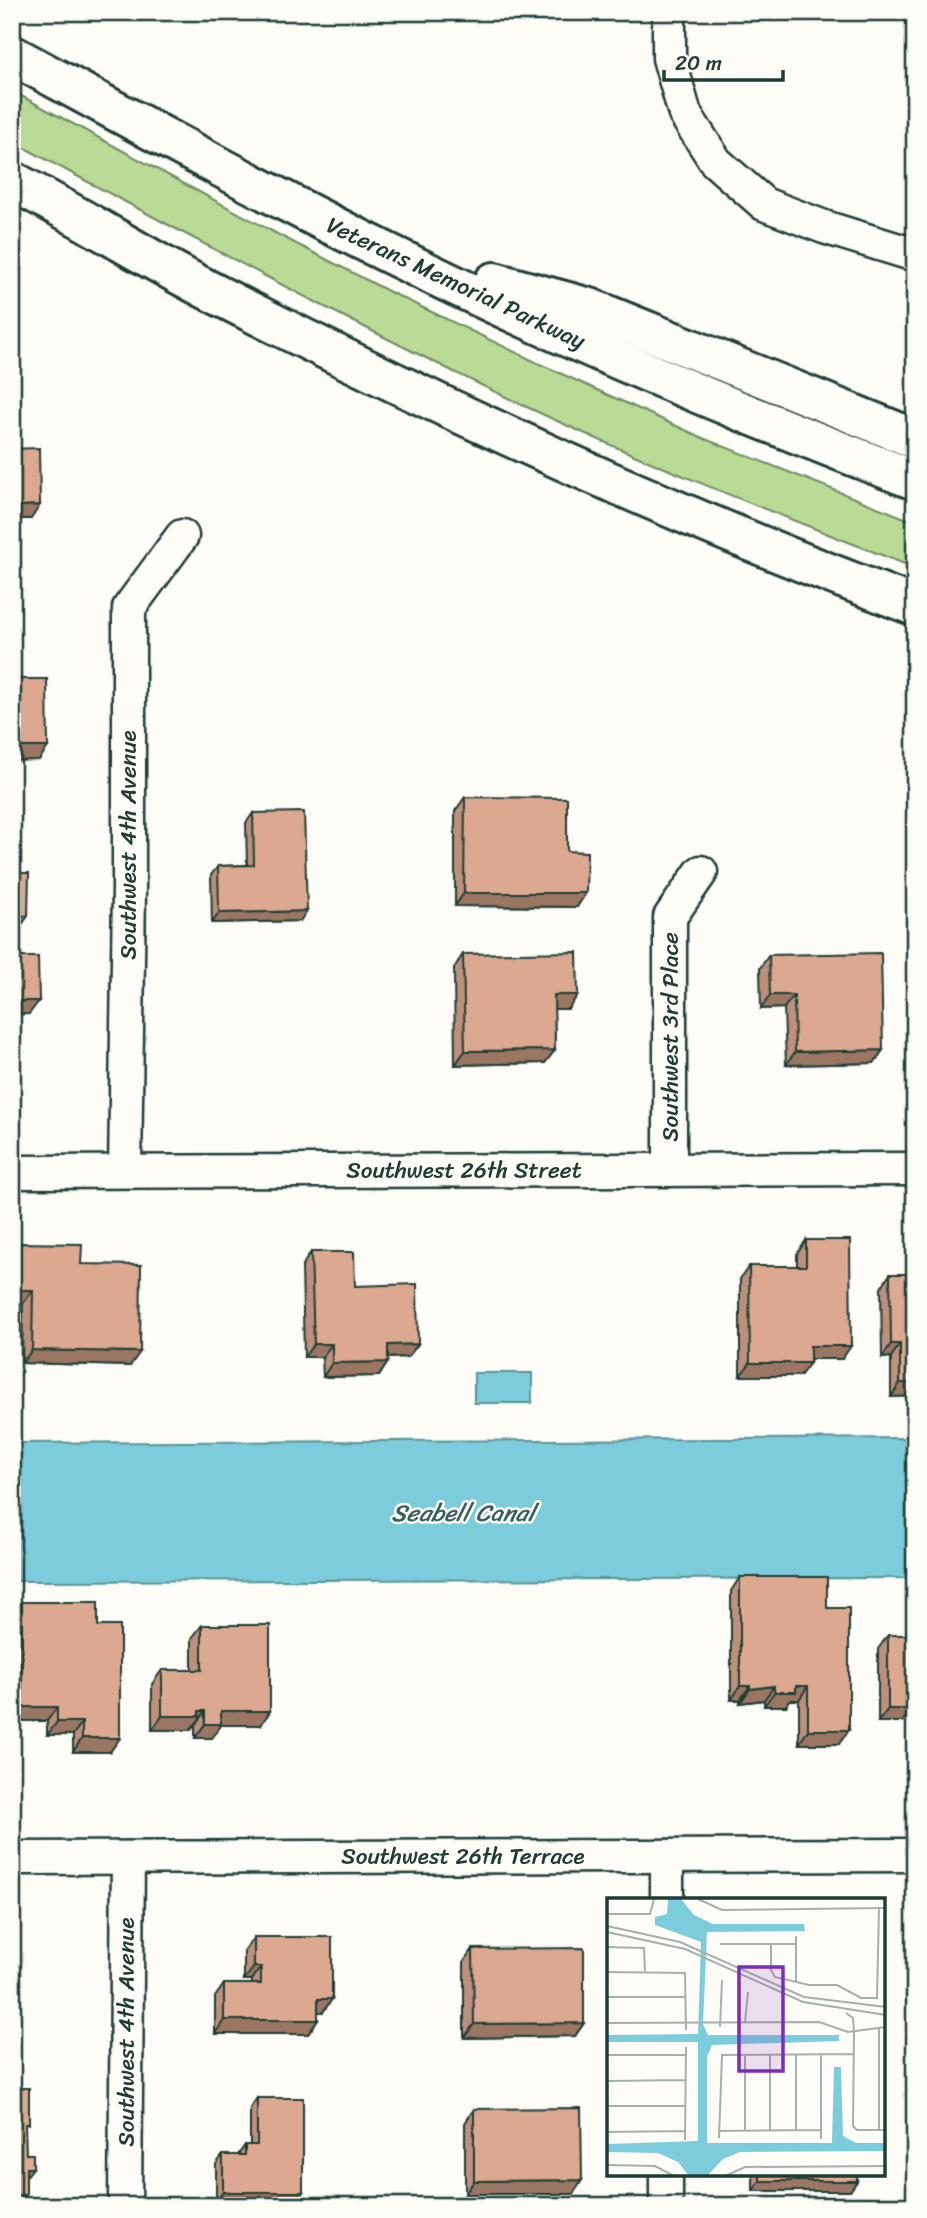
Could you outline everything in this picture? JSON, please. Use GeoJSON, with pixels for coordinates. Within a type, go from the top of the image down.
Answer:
{"type":"FeatureCollection","features":[{"type":"Feature","properties":{"kind":"highway","name":"Veterans Memorial Parkway"},"geometry":{"type":"LineString","coordinates":[[12,55],[138,124],[387,253],[773,426],[915,480]]}},
{"type":"Feature","properties":{"kind":"highway"},"geometry":{"type":"LineString","coordinates":[[12,181],[204,288],[367,368],[651,501],[811,567],[915,606]]}},
{"type":"Feature","properties":{"kind":"highway"},"geometry":{"type":"LineString","coordinates":[[387,253],[590,308],[915,439]]}},
{"type":"Feature","properties":{"kind":"street"},"geometry":{"type":"LineString","coordinates":[[669,12],[669,58],[685,114],[716,162],[764,204],[824,227],[915,255]]}},
{"type":"Feature","properties":{"kind":"street","name":"Southwest 4th Avenue"},"geometry":{"type":"LineString","coordinates":[[125,1171],[129,608],[182,536]]}},
{"type":"Feature","properties":{"kind":"street","name":"Southwest 3rd Place"},"geometry":{"type":"LineString","coordinates":[[670,1170],[670,917],[701,872]]}},
{"type":"Feature","properties":{"kind":"street","name":"Southwest 26th Street"},"geometry":{"type":"LineString","coordinates":[[12,1172],[915,1169]]}},
{"type":"Feature","properties":{"kind":"street","name":"Southwest 26th Terrace"},"geometry":{"type":"LineString","coordinates":[[12,1858],[915,1855]]}},
{"type":"Feature","properties":{"kind":"street"},"geometry":{"type":"LineString","coordinates":[[667,1856],[667,1898]]}},
{"type":"Feature","properties":{"kind":"street","name":"Southwest 4th Avenue"},"geometry":{"type":"LineString","coordinates":[[125,2206],[128,1858]]}},
{"type":"Feature","properties":{"kind":"street"},"geometry":{"type":"LineString","coordinates":[[666,2176],[666,2206]]}},
{"type":"Feature","properties":{"kind":"green space"},"geometry":{"type":"Polygon","coordinates":[[[12,91],[281,236],[542,365],[705,439],[915,522],[915,568],[610,445],[384,337],[198,240],[12,141],[12,91]]]}},
{"type":"Feature","properties":{"kind":"water"},"geometry":{"type":"Polygon","coordinates":[[[474,1373],[532,1373],[532,1403],[474,1403],[474,1373]]]}},
{"type":"Feature","properties":{"kind":"water","name":"Seabell Canal"},"geometry":{"type":"Polygon","coordinates":[[[915,1438],[915,1578],[12,1581],[12,1443],[915,1438]]]}},
{"type":"Feature","properties":{"kind":"building"},"geometry":{"type":"Polygon","coordinates":[[[39,448],[40,505],[18,506],[19,549],[12,549],[12,449],[39,448]]]}},
{"type":"Feature","properties":{"kind":"building"},"geometry":{"type":"Polygon","coordinates":[[[12,610],[15,610],[17,679],[47,679],[48,747],[12,747],[12,610]]]}},
{"type":"Feature","properties":{"kind":"building"},"geometry":{"type":"Polygon","coordinates":[[[465,797],[567,798],[567,851],[587,852],[586,893],[464,893],[465,797]]]}},
{"type":"Feature","properties":{"kind":"building"},"geometry":{"type":"Polygon","coordinates":[[[304,812],[307,911],[219,913],[218,866],[254,865],[253,813],[304,812]]]}},
{"type":"Feature","properties":{"kind":"building"},"geometry":{"type":"Polygon","coordinates":[[[12,873],[29,873],[28,916],[12,915],[12,873]]]}},
{"type":"Feature","properties":{"kind":"building"},"geometry":{"type":"Polygon","coordinates":[[[577,952],[578,995],[554,995],[555,1050],[465,1051],[463,954],[577,952]]]}},
{"type":"Feature","properties":{"kind":"building"},"geometry":{"type":"Polygon","coordinates":[[[881,953],[883,1050],[795,1052],[794,995],[770,995],[769,955],[881,953]]]}},
{"type":"Feature","properties":{"kind":"building"},"geometry":{"type":"Polygon","coordinates":[[[12,957],[38,957],[39,1001],[14,1001],[15,1056],[12,1056],[12,957]]]}},
{"type":"Feature","properties":{"kind":"building"},"geometry":{"type":"Polygon","coordinates":[[[806,1240],[850,1240],[851,1346],[810,1346],[810,1363],[750,1363],[749,1266],[806,1266],[806,1240]]]}},
{"type":"Feature","properties":{"kind":"building"},"geometry":{"type":"Polygon","coordinates":[[[18,1243],[82,1244],[81,1264],[141,1265],[140,1352],[32,1350],[33,1290],[18,1290],[18,1243]]]}},
{"type":"Feature","properties":{"kind":"building"},"geometry":{"type":"Polygon","coordinates":[[[311,1252],[354,1252],[355,1286],[417,1284],[418,1344],[388,1345],[388,1362],[332,1363],[332,1344],[314,1344],[311,1252]]]}},
{"type":"Feature","properties":{"kind":"building"},"geometry":{"type":"Polygon","coordinates":[[[890,1274],[915,1274],[915,1383],[900,1383],[900,1344],[891,1344],[890,1274]]]}},
{"type":"Feature","properties":{"kind":"building"},"geometry":{"type":"Polygon","coordinates":[[[740,1577],[827,1577],[827,1608],[849,1608],[849,1730],[808,1730],[808,1686],[796,1686],[796,1692],[774,1692],[774,1686],[750,1689],[750,1686],[740,1686],[740,1577]]]}},
{"type":"Feature","properties":{"kind":"building"},"geometry":{"type":"Polygon","coordinates":[[[22,1602],[98,1602],[98,1626],[120,1626],[120,1738],[82,1738],[82,1722],[57,1722],[57,1707],[22,1707],[22,1602]]]}},
{"type":"Feature","properties":{"kind":"building"},"geometry":{"type":"Polygon","coordinates":[[[202,1625],[270,1625],[270,1711],[221,1711],[221,1724],[205,1724],[205,1711],[199,1711],[199,1716],[162,1716],[162,1670],[202,1670],[202,1625]]]}},
{"type":"Feature","properties":{"kind":"building"},"geometry":{"type":"Polygon","coordinates":[[[888,1635],[915,1635],[915,1697],[912,1697],[912,1709],[888,1709],[888,1635]]]}},
{"type":"Feature","properties":{"kind":"building"},"geometry":{"type":"Polygon","coordinates":[[[254,1937],[332,1937],[332,1999],[318,1999],[318,2020],[224,2020],[224,1984],[261,1984],[261,1967],[254,1967],[254,1937]]]}},
{"type":"Feature","properties":{"kind":"building"},"geometry":{"type":"Polygon","coordinates":[[[584,1948],[584,2023],[474,2024],[473,1949],[584,1948]]]}},
{"type":"Feature","properties":{"kind":"building"},"geometry":{"type":"Polygon","coordinates":[[[12,2088],[29,2088],[29,2124],[25,2124],[26,2154],[33,2154],[33,2168],[26,2168],[26,2195],[12,2195],[12,2088]]]}},
{"type":"Feature","properties":{"kind":"building"},"geometry":{"type":"Polygon","coordinates":[[[257,2098],[303,2098],[303,2192],[223,2192],[223,2155],[245,2155],[245,2145],[257,2145],[257,2098]]]}},
{"type":"Feature","properties":{"kind":"building"},"geometry":{"type":"Polygon","coordinates":[[[581,2108],[582,2180],[474,2181],[474,2109],[581,2108]]]}},
{"type":"Feature","properties":{"kind":"building"},"geometry":{"type":"Polygon","coordinates":[[[760,2176],[857,2176],[857,2181],[760,2181],[760,2176]]]}}]}
